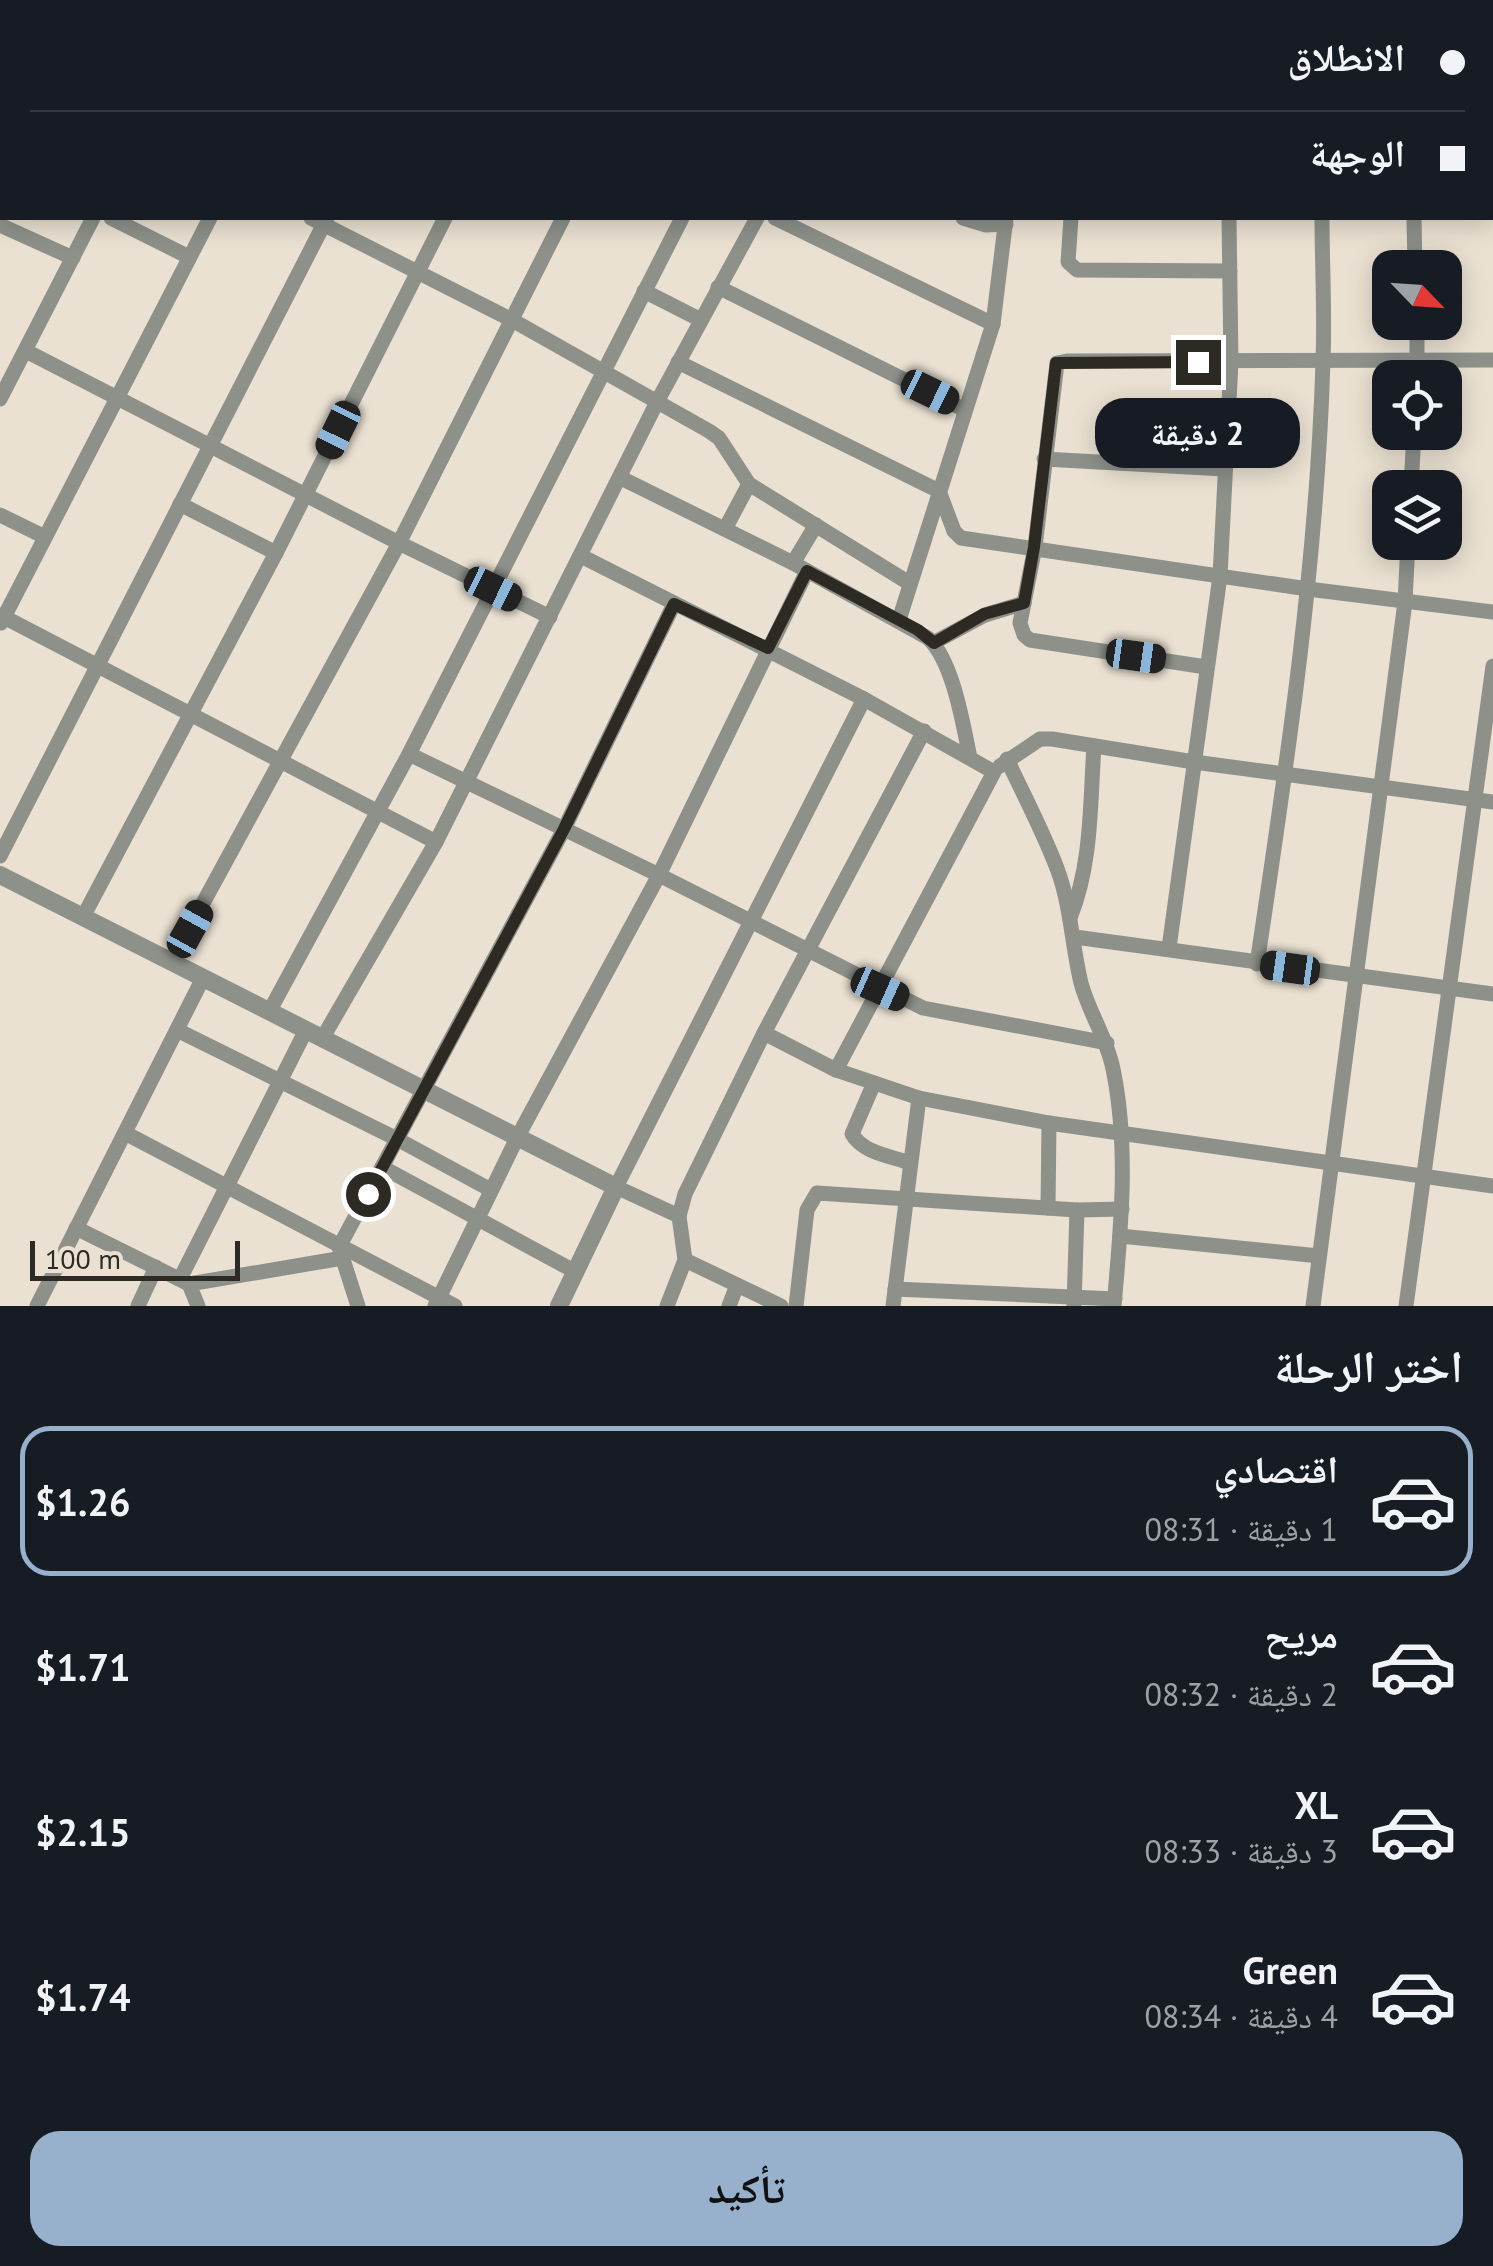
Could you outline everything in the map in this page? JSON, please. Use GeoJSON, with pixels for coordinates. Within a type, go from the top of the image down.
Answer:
{"type":"FeatureCollection","features":[{"type":"Feature","properties":{"kind":"street"},"geometry":{"type":"LineString","coordinates":[[0,400],[92,220]]}},
{"type":"Feature","properties":{"kind":"street"},"geometry":{"type":"LineString","coordinates":[[115,220],[189,257]]}},
{"type":"Feature","properties":{"kind":"street"},"geometry":{"type":"LineString","coordinates":[[209,220],[1,619],[436,842]]}},
{"type":"Feature","properties":{"kind":"street"},"geometry":{"type":"LineString","coordinates":[[0,856],[321,220],[658,400],[719,438],[750,484],[910,583]]}},
{"type":"Feature","properties":{"kind":"street"},"geometry":{"type":"LineString","coordinates":[[84,917],[276,553],[444,220]]}},
{"type":"Feature","properties":{"kind":"street"},"geometry":{"type":"LineString","coordinates":[[171,962],[399,543],[562,220]]}},
{"type":"Feature","properties":{"kind":"street"},"geometry":{"type":"LineString","coordinates":[[268,1012],[409,754],[681,220]]}},
{"type":"Feature","properties":{"kind":"street"},"geometry":{"type":"LineString","coordinates":[[185,1281],[225,1186],[278,1083],[314,1034],[436,842],[658,400],[756,220]]}},
{"type":"Feature","properties":{"kind":"street"},"geometry":{"type":"LineString","coordinates":[[779,220],[994,324]]}},
{"type":"Feature","properties":{"kind":"street"},"geometry":{"type":"LineString","coordinates":[[899,620],[994,324],[1006,221],[986,225],[970,220]]}},
{"type":"Feature","properties":{"kind":"street"},"geometry":{"type":"LineString","coordinates":[[1071,220],[1068,262],[1078,270],[1230,271]]}},
{"type":"Feature","properties":{"kind":"street"},"geometry":{"type":"LineString","coordinates":[[1169,948],[1220,576],[1231,362],[1229,220]]}},
{"type":"Feature","properties":{"kind":"street"},"geometry":{"type":"LineString","coordinates":[[1257,964],[1286,774],[1308,589],[1323,361],[1322,220]]}},
{"type":"Feature","properties":{"kind":"street"},"geometry":{"type":"LineString","coordinates":[[1414,220],[1415,250]]}},
{"type":"Feature","properties":{"kind":"street"},"geometry":{"type":"LineString","coordinates":[[0,224],[73,258]]}},
{"type":"Feature","properties":{"kind":"street"},"geometry":{"type":"LineString","coordinates":[[718,287],[965,410]]}},
{"type":"Feature","properties":{"kind":"street"},"geometry":{"type":"LineString","coordinates":[[644,290],[701,320]]}},
{"type":"Feature","properties":{"kind":"street"},"geometry":{"type":"LineString","coordinates":[[26,351],[550,617]]}},
{"type":"Feature","properties":{"kind":"street"},"geometry":{"type":"LineString","coordinates":[[1462,364],[1493,360]]}},
{"type":"Feature","properties":{"kind":"street"},"geometry":{"type":"LineString","coordinates":[[1206,667],[1030,640],[1024,635],[1020,623],[1034,547],[1054,368],[1060,362],[1323,361],[1372,366]]}},
{"type":"Feature","properties":{"kind":"street"},"geometry":{"type":"LineString","coordinates":[[678,362],[939,491],[957,536],[1308,589],[1493,612]]}},
{"type":"Feature","properties":{"kind":"street"},"geometry":{"type":"LineString","coordinates":[[1044,459],[1224,469]]}},
{"type":"Feature","properties":{"kind":"street"},"geometry":{"type":"LineString","coordinates":[[621,478],[800,567],[934,643],[960,707],[970,758]]}},
{"type":"Feature","properties":{"kind":"street"},"geometry":{"type":"LineString","coordinates":[[725,529],[750,484]]}},
{"type":"Feature","properties":{"kind":"street"},"geometry":{"type":"LineString","coordinates":[[180,504],[276,553]]}},
{"type":"Feature","properties":{"kind":"street"},"geometry":{"type":"LineString","coordinates":[[0,514],[45,537]]}},
{"type":"Feature","properties":{"kind":"street"},"geometry":{"type":"LineString","coordinates":[[437,1302],[517,1138],[659,874],[768,648],[816,525]]}},
{"type":"Feature","properties":{"kind":"street"},"geometry":{"type":"LineString","coordinates":[[581,556],[768,648],[994,772]]}},
{"type":"Feature","properties":{"kind":"street"},"geometry":{"type":"LineString","coordinates":[[1313,1306],[1405,602],[1407,560]]}},
{"type":"Feature","properties":{"kind":"street"},"geometry":{"type":"LineString","coordinates":[[934,643],[984,614],[1024,603]]}},
{"type":"Feature","properties":{"kind":"street"},"geometry":{"type":"LineString","coordinates":[[358,1306],[341,1252],[396,1139],[564,829],[674,604]]}},
{"type":"Feature","properties":{"kind":"street"},"geometry":{"type":"LineString","coordinates":[[1406,1306],[1493,666]]}},
{"type":"Feature","properties":{"kind":"street"},"geometry":{"type":"LineString","coordinates":[[560,1306],[616,1187],[864,699]]}},
{"type":"Feature","properties":{"kind":"street"},"geometry":{"type":"LineString","coordinates":[[668,1306],[686,1260],[679,1216],[684,1194],[806,950],[924,731]]}},
{"type":"Feature","properties":{"kind":"street"},"geometry":{"type":"LineString","coordinates":[[836,1070],[994,772],[1007,759],[1040,740],[1493,802]]}},
{"type":"Feature","properties":{"kind":"street"},"geometry":{"type":"LineString","coordinates":[[1070,918],[1081,891],[1086,859],[1094,746]]}},
{"type":"Feature","properties":{"kind":"street"},"geometry":{"type":"LineString","coordinates":[[409,754],[659,874],[880,989],[941,1014],[1107,1043]]}},
{"type":"Feature","properties":{"kind":"street"},"geometry":{"type":"LineString","coordinates":[[919,1098],[894,1298],[1115,1302],[1122,1209],[1121,1132],[1107,1043],[1082,984],[1058,872],[1007,759]]}},
{"type":"Feature","properties":{"kind":"street"},"geometry":{"type":"LineString","coordinates":[[0,875],[422,1091],[679,1216]]}},
{"type":"Feature","properties":{"kind":"street"},"geometry":{"type":"LineString","coordinates":[[1075,938],[1493,994]]}},
{"type":"Feature","properties":{"kind":"street"},"geometry":{"type":"LineString","coordinates":[[37,1306],[203,978]]}},
{"type":"Feature","properties":{"kind":"street"},"geometry":{"type":"LineString","coordinates":[[177,1030],[491,1190]]}},
{"type":"Feature","properties":{"kind":"street"},"geometry":{"type":"LineString","coordinates":[[764,1033],[836,1070],[919,1098],[1049,1123],[1493,1186]]}},
{"type":"Feature","properties":{"kind":"street"},"geometry":{"type":"LineString","coordinates":[[874,1083],[852,1134],[854,1140],[862,1147],[910,1163]]}},
{"type":"Feature","properties":{"kind":"street"},"geometry":{"type":"LineString","coordinates":[[1048,1208],[1049,1123]]}},
{"type":"Feature","properties":{"kind":"street"},"geometry":{"type":"LineString","coordinates":[[126,1132],[341,1252],[437,1302],[455,1306]]}},
{"type":"Feature","properties":{"kind":"street"},"geometry":{"type":"LineString","coordinates":[[382,1167],[576,1272]]}},
{"type":"Feature","properties":{"kind":"street"},"geometry":{"type":"LineString","coordinates":[[796,1306],[807,1210],[815,1195],[1077,1210],[1122,1209]]}},
{"type":"Feature","properties":{"kind":"street"},"geometry":{"type":"LineString","coordinates":[[1075,1301],[1077,1210]]}},
{"type":"Feature","properties":{"kind":"street"},"geometry":{"type":"LineString","coordinates":[[76,1228],[185,1281],[341,1252]]}},
{"type":"Feature","properties":{"kind":"street"},"geometry":{"type":"LineString","coordinates":[[1120,1236],[1319,1256]]}},
{"type":"Feature","properties":{"kind":"street"},"geometry":{"type":"LineString","coordinates":[[686,1260],[781,1306]]}},
{"type":"Feature","properties":{"kind":"street"},"geometry":{"type":"LineString","coordinates":[[138,1306],[156,1267]]}},
{"type":"Feature","properties":{"kind":"street"},"geometry":{"type":"LineString","coordinates":[[185,1281],[198,1306]]}},
{"type":"Feature","properties":{"kind":"street"},"geometry":{"type":"LineString","coordinates":[[728,1306],[737,1285]]}},
{"type":"Feature","properties":{"kind":"route"},"geometry":{"type":"LineString","coordinates":[[368,1194],[564,829],[674,604],[768,648],[807,571],[918,630],[934,643],[984,614],[1024,603],[1056,363],[1198,362]]}}]}
